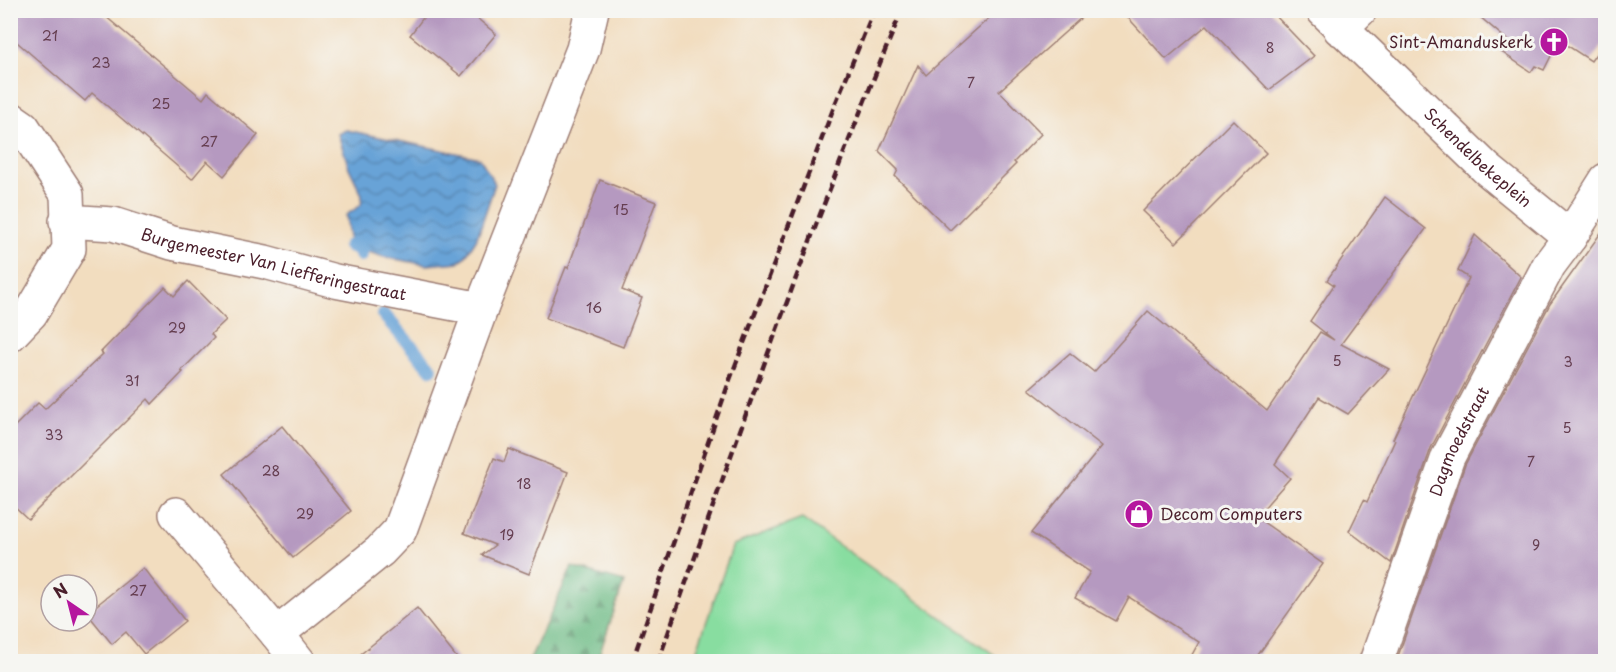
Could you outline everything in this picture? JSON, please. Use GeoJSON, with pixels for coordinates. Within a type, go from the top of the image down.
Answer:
{"type":"FeatureCollection","features":[{"type":"Feature","properties":{"kind":"street"},"geometry":{"type":"LineString","coordinates":[[277,634],[380,551],[400,530],[481,309],[583,49],[592,10]]}},
{"type":"Feature","properties":{"kind":"street","name":"Schendelbekeplein"},"geometry":{"type":"LineString","coordinates":[[1341,17],[1487,169],[1570,237]]}},
{"type":"Feature","properties":{"kind":"street"},"geometry":{"type":"LineString","coordinates":[[10,118],[23,128],[67,194],[66,222],[69,249],[31,313],[10,335]]}},
{"type":"Feature","properties":{"kind":"street"},"geometry":{"type":"LineString","coordinates":[[1570,237],[1605,180]]}},
{"type":"Feature","properties":{"kind":"street","name":"Burgemeester Van Liefferingestraat"},"geometry":{"type":"LineString","coordinates":[[66,222],[113,224],[171,243],[265,262],[335,281],[481,309]]}},
{"type":"Feature","properties":{"kind":"street","name":"Dagmoedstraat"},"geometry":{"type":"LineString","coordinates":[[1376,662],[1448,457],[1549,265],[1570,237]]}},
{"type":"Feature","properties":{"kind":"street"},"geometry":{"type":"LineString","coordinates":[[176,514],[299,662]]}},
{"type":"Feature","properties":{"kind":"green space"},"geometry":{"type":"Polygon","coordinates":[[[802,519],[1003,661],[693,661],[733,545],[802,519]]]}},
{"type":"Feature","properties":{"kind":"green space"},"geometry":{"type":"Polygon","coordinates":[[[572,567],[624,582],[597,661],[529,661],[572,567]]]}},
{"type":"Feature","properties":{"kind":"water"},"geometry":{"type":"Polygon","coordinates":[[[346,130],[480,158],[495,184],[477,238],[465,257],[459,262],[427,265],[384,257],[350,246],[346,215],[361,205],[362,195],[349,168],[338,134],[346,130]]]}},
{"type":"Feature","properties":{"kind":"building"},"geometry":{"type":"Polygon","coordinates":[[[10,10],[98,10],[203,99],[208,92],[258,135],[224,176],[207,161],[192,179],[92,93],[85,101],[10,36],[10,10]]]}},
{"type":"Feature","properties":{"kind":"building"},"geometry":{"type":"Polygon","coordinates":[[[429,10],[467,10],[496,34],[461,76],[410,35],[429,10]]]}},
{"type":"Feature","properties":{"kind":"building"},"geometry":{"type":"Polygon","coordinates":[[[998,10],[1090,10],[999,91],[1041,134],[1014,162],[1016,164],[950,230],[895,176],[898,170],[879,151],[918,65],[926,75],[998,10]]]}},
{"type":"Feature","properties":{"kind":"building"},"geometry":{"type":"Polygon","coordinates":[[[1121,10],[1270,10],[1314,56],[1269,90],[1207,25],[1166,59],[1121,10]]]}},
{"type":"Feature","properties":{"kind":"building","name":"Sint-Amanduskerk"},"geometry":{"type":"Polygon","coordinates":[[[1472,10],[1605,10],[1605,41],[1591,61],[1559,40],[1544,70],[1535,66],[1531,72],[1500,51],[1507,40],[1472,10]]]}},
{"type":"Feature","properties":{"kind":"building"},"geometry":{"type":"Polygon","coordinates":[[[1233,120],[1266,153],[1176,243],[1143,211],[1233,120]]]}},
{"type":"Feature","properties":{"kind":"building"},"geometry":{"type":"Polygon","coordinates":[[[600,180],[656,202],[622,290],[642,298],[623,347],[546,318],[566,267],[568,268],[600,180]]]}},
{"type":"Feature","properties":{"kind":"building"},"geometry":{"type":"Polygon","coordinates":[[[1385,197],[1426,229],[1341,344],[1389,369],[1348,414],[1319,397],[1275,464],[1290,478],[1256,517],[1323,564],[1253,662],[1188,662],[1199,642],[1129,597],[1116,621],[1075,598],[1090,572],[1031,533],[1102,446],[1029,389],[1070,353],[1094,372],[1148,311],[1267,411],[1320,332],[1334,340],[1310,321],[1334,285],[1327,280],[1385,197]]]}},
{"type":"Feature","properties":{"kind":"building"},"geometry":{"type":"Polygon","coordinates":[[[1605,227],[1605,662],[1396,662],[1465,465],[1550,304],[1605,227]]]}},
{"type":"Feature","properties":{"kind":"building"},"geometry":{"type":"Polygon","coordinates":[[[1475,235],[1521,277],[1431,448],[1391,563],[1349,531],[1364,500],[1367,502],[1395,440],[1393,439],[1469,278],[1458,271],[1475,235]]]}},
{"type":"Feature","properties":{"kind":"building"},"geometry":{"type":"Polygon","coordinates":[[[188,281],[226,320],[211,334],[214,338],[152,404],[148,399],[28,519],[10,502],[10,431],[38,403],[45,409],[103,354],[101,352],[165,287],[174,296],[188,281]]]}},
{"type":"Feature","properties":{"kind":"building"},"geometry":{"type":"Polygon","coordinates":[[[282,426],[351,511],[293,558],[224,474],[282,426]]]}},
{"type":"Feature","properties":{"kind":"building"},"geometry":{"type":"Polygon","coordinates":[[[509,449],[568,472],[529,574],[482,555],[495,545],[464,533],[494,458],[504,462],[509,449]]]}},
{"type":"Feature","properties":{"kind":"building"},"geometry":{"type":"Polygon","coordinates":[[[143,568],[185,621],[144,654],[126,632],[112,644],[99,628],[99,603],[143,568]]]}},
{"type":"Feature","properties":{"kind":"building"},"geometry":{"type":"Polygon","coordinates":[[[417,608],[460,662],[351,662],[417,608]]]}},
{"type":"Feature","properties":{"kind":"waterway"},"geometry":{"type":"LineString","coordinates":[[350,246],[360,249],[361,255]]}},
{"type":"Feature","properties":{"kind":"waterway"},"geometry":{"type":"LineString","coordinates":[[384,315],[431,369]]}},
{"type":"Feature","properties":{"kind":"railway"},"geometry":{"type":"LineString","coordinates":[[632,662],[729,382],[832,112],[874,10]]}},
{"type":"Feature","properties":{"kind":"railway"},"geometry":{"type":"LineString","coordinates":[[658,662],[745,416],[837,171],[902,10]]}},
{"type":"Feature","properties":{"kind":"place","name":"Sint-Amanduskerk"},"geometry":{"type":"Point","coordinates":[1554,42]}},
{"type":"Feature","properties":{"kind":"place","name":"Decom Computers"},"geometry":{"type":"Point","coordinates":[1139,514]}}]}
